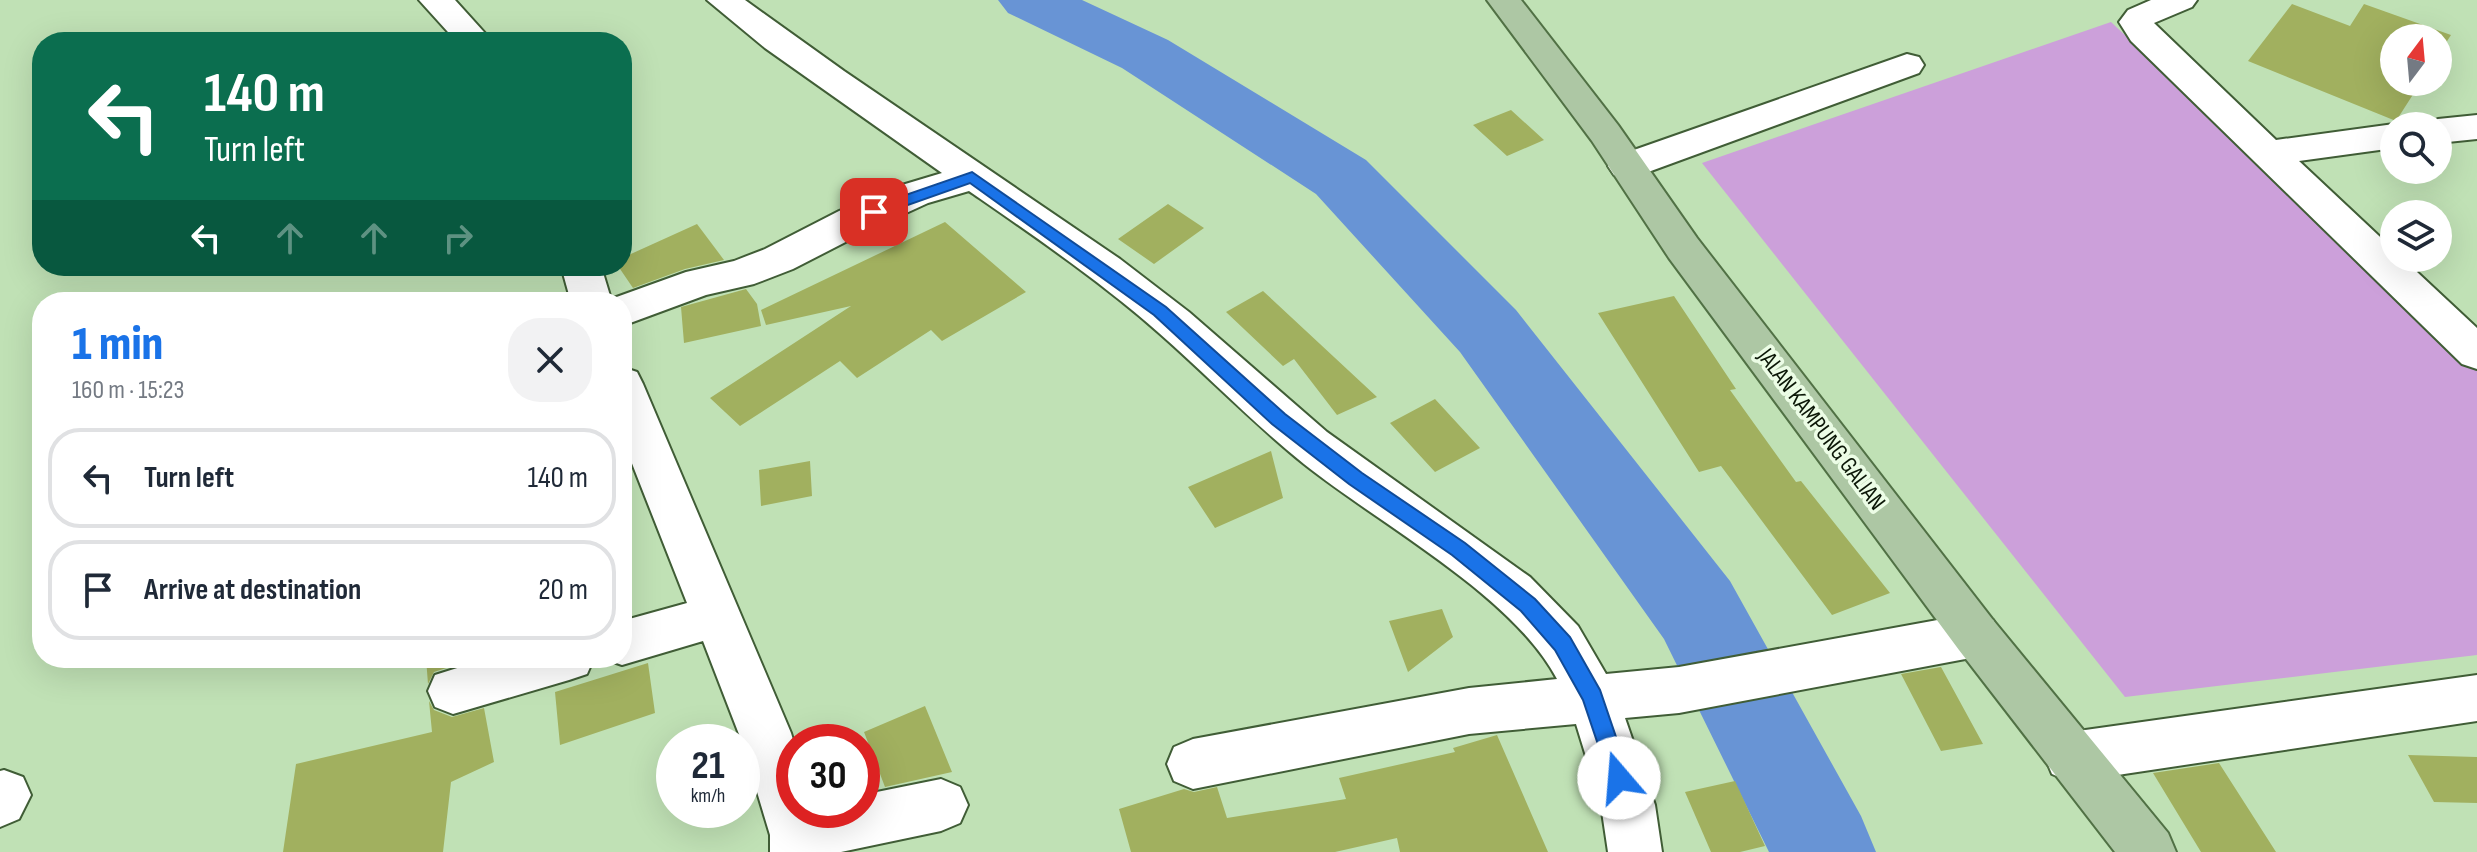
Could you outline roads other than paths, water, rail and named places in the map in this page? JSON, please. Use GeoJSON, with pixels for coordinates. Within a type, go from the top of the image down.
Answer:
{"type":"FeatureCollection","features":[{"type":"Feature","properties":{"kind":"main road","name":"JALAN KAMPUNG GALIAN"},"geometry":{"type":"LineString","coordinates":[[1504,0],[1627,166],[1683,248],[1976,635],[2149,852]]}},
{"type":"Feature","properties":{"kind":"street"},"geometry":{"type":"LineString","coordinates":[[436,0],[466,32]]}},
{"type":"Feature","properties":{"kind":"street"},"geometry":{"type":"LineString","coordinates":[[724,0],[799,59],[1160,311],[1279,419],[1355,479],[1458,549],[1528,605],[1562,644],[1592,697],[1626,799],[1635,852]]}},
{"type":"Feature","properties":{"kind":"street"},"geometry":{"type":"LineString","coordinates":[[2180,0],[2140,17],[2136,22],[2143,34],[2477,353]]}},
{"type":"Feature","properties":{"kind":"street"},"geometry":{"type":"LineString","coordinates":[[1627,166],[1907,65]]}},
{"type":"Feature","properties":{"kind":"street"},"geometry":{"type":"LineString","coordinates":[[2452,130],[2477,127]]}},
{"type":"Feature","properties":{"kind":"street"},"geometry":{"type":"LineString","coordinates":[[2267,153],[2380,138]]}},
{"type":"Feature","properties":{"kind":"street"},"geometry":{"type":"LineString","coordinates":[[632,307],[700,282],[740,274],[890,205],[972,177]]}},
{"type":"Feature","properties":{"kind":"street"},"geometry":{"type":"LineString","coordinates":[[632,408],[765,733],[797,844],[941,805]]}},
{"type":"Feature","properties":{"kind":"street"},"geometry":{"type":"LineString","coordinates":[[632,640],[717,616]]}},
{"type":"Feature","properties":{"kind":"street"},"geometry":{"type":"LineString","coordinates":[[1193,764],[1469,711],[1679,690],[1976,635]]}},
{"type":"Feature","properties":{"kind":"street"},"geometry":{"type":"LineString","coordinates":[[453,691],[534,668]]}},
{"type":"Feature","properties":{"kind":"street"},"geometry":{"type":"LineString","coordinates":[[2071,757],[2477,698]]}},
{"type":"Feature","properties":{"kind":"waterway"},"geometry":{"type":"LineString","coordinates":[[1030,0],[1145,54],[1341,177],[1488,331],[1697,610],[1824,852]]}}]}
